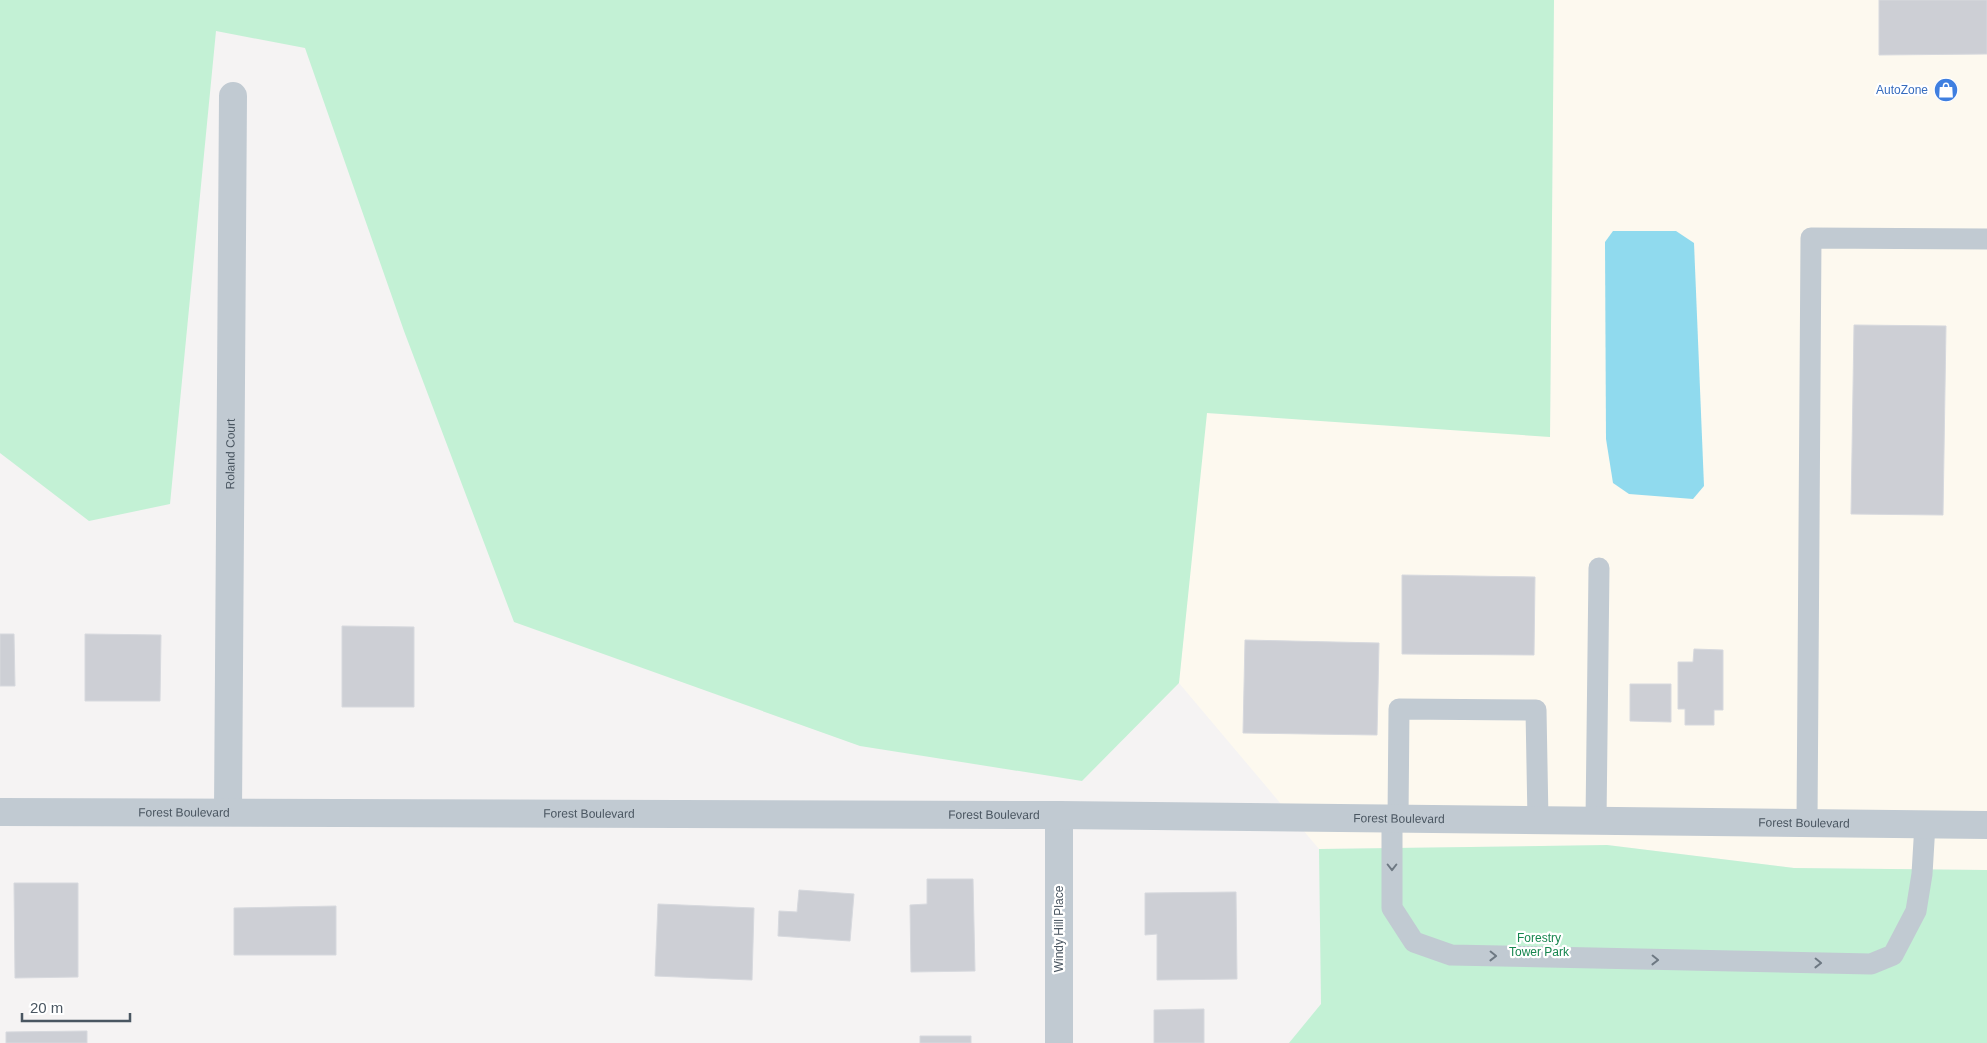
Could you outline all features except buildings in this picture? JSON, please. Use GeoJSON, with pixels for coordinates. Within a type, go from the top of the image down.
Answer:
{"type":"FeatureCollection","features":[{"type":"Feature","properties":{"kind":"street","name":"Roland Court"},"geometry":{"type":"LineString","coordinates":[[228,812],[233,96]]}},
{"type":"Feature","properties":{"kind":"street","name":"Forest Boulevard"},"geometry":{"type":"LineString","coordinates":[[0,812],[1058,815],[1987,825]]}},
{"type":"Feature","properties":{"kind":"street","name":"Windy Hill Place"},"geometry":{"type":"LineString","coordinates":[[1058,815],[1059,1043]]}},
{"type":"Feature","properties":{"kind":"lane"},"geometry":{"type":"LineString","coordinates":[[1807,823],[1811,238],[1987,239]]}},
{"type":"Feature","properties":{"kind":"lane"},"geometry":{"type":"LineString","coordinates":[[1596,821],[1599,568]]}},
{"type":"Feature","properties":{"kind":"lane"},"geometry":{"type":"LineString","coordinates":[[1538,820],[1536,710],[1399,709],[1392,908],[1414,942],[1451,956],[1871,964],[1893,955],[1916,911],[1922,874],[1924,824]]}},
{"type":"Feature","properties":{"kind":"shaded area"},"geometry":{"type":"Polygon","coordinates":[[[1554,0],[1987,0],[1987,870],[1794,868],[1607,845],[1319,849],[1179,683],[1206,413],[1550,436],[1554,0]]]}},
{"type":"Feature","properties":{"kind":"green space"},"geometry":{"type":"Polygon","coordinates":[[[0,0],[1554,0],[1550,437],[1207,413],[1179,683],[1082,781],[860,746],[514,622],[404,331],[305,48],[216,31],[170,504],[89,521],[0,453],[0,0]]]}},
{"type":"Feature","properties":{"kind":"green space","name":"Forestry Tower Park"},"geometry":{"type":"Polygon","coordinates":[[[1607,845],[1794,868],[1987,870],[1987,1043],[1289,1043],[1321,1004],[1319,849],[1607,845]]]}},
{"type":"Feature","properties":{"kind":"water"},"geometry":{"type":"Polygon","coordinates":[[[1613,231],[1676,231],[1694,243],[1704,486],[1693,499],[1629,494],[1613,483],[1606,439],[1605,242],[1613,231]]]}},
{"type":"Feature","properties":{"kind":"place","name":"AutoZone"},"geometry":{"type":"Point","coordinates":[1946,90]}}]}
